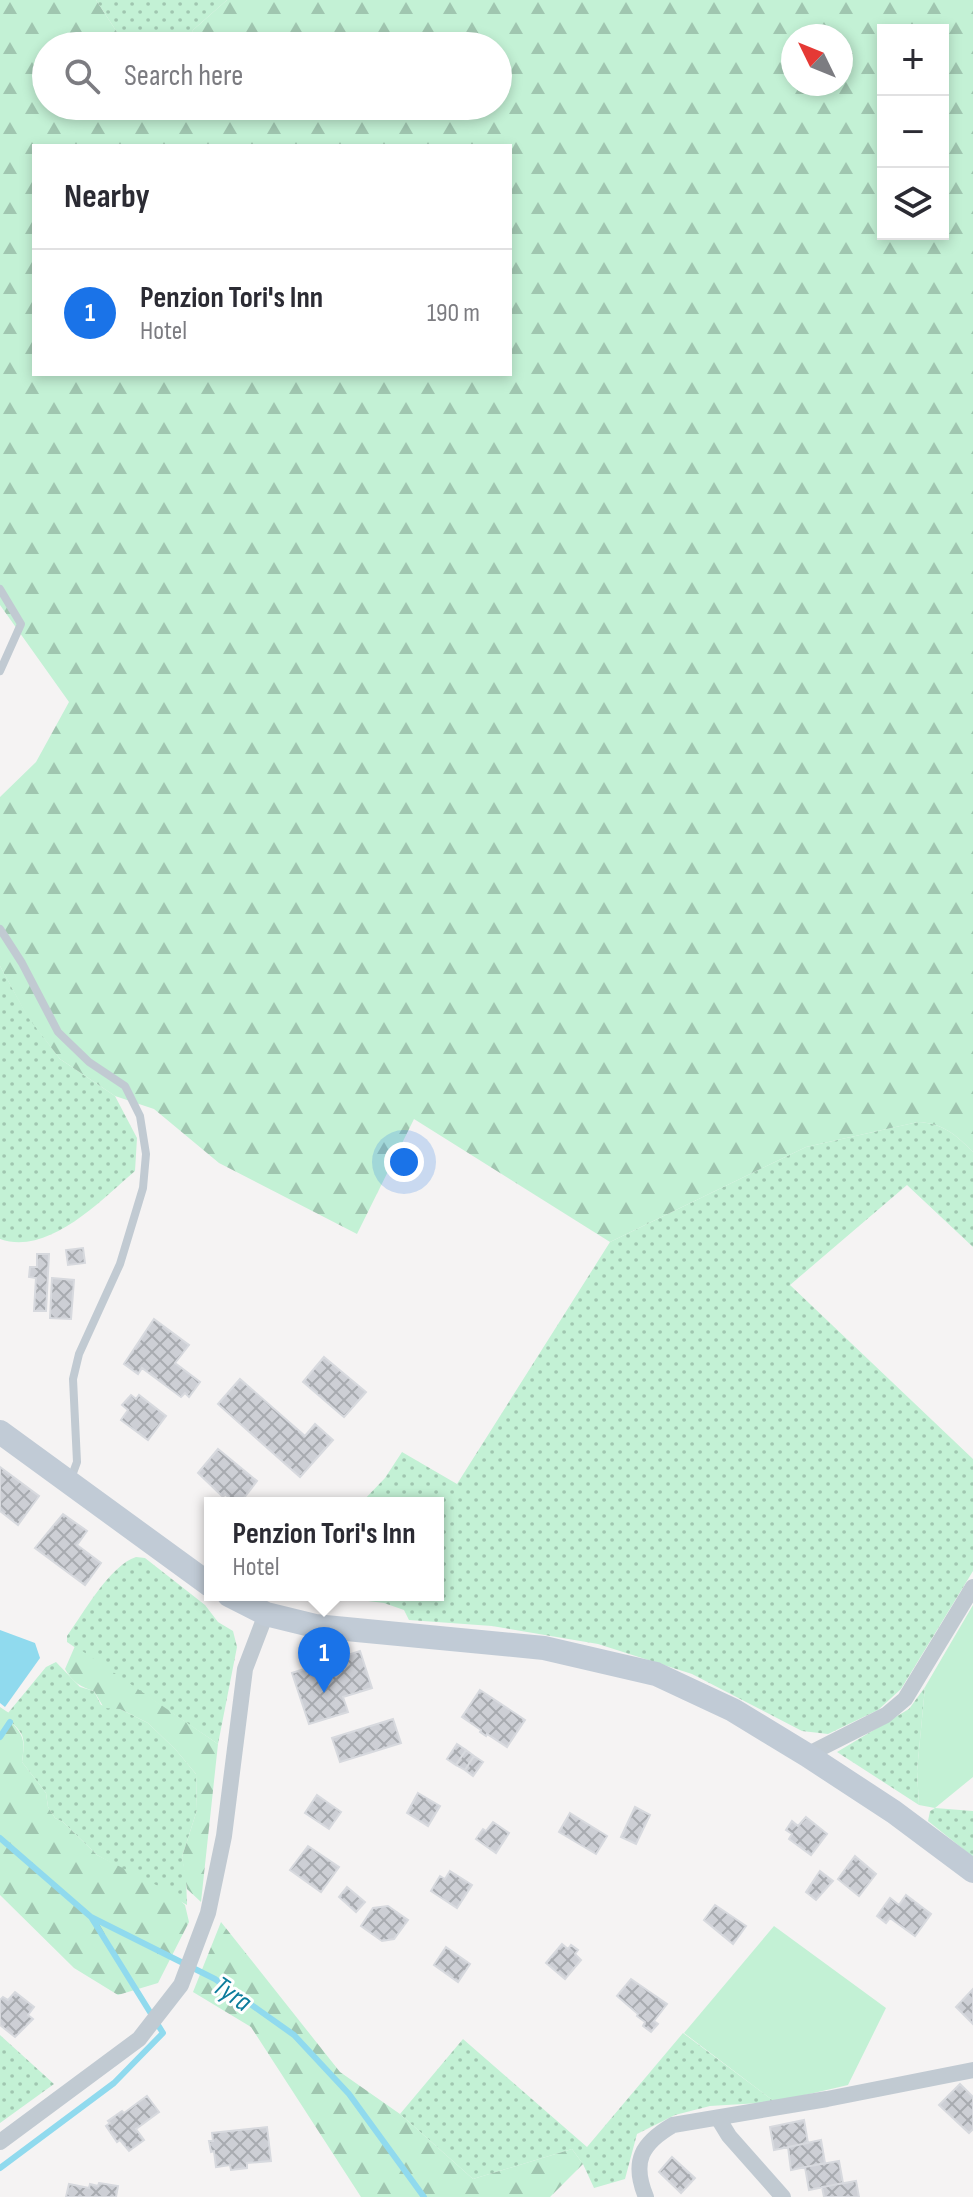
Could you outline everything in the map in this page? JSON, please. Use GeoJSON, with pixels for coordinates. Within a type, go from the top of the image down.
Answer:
{"type":"FeatureCollection","features":[{"type":"Feature","properties":{"kind":"street"},"geometry":{"type":"LineString","coordinates":[[0,1432],[204,1581]]}},
{"type":"Feature","properties":{"kind":"street"},"geometry":{"type":"LineString","coordinates":[[807,1755],[886,1715],[905,1699],[973,1587]]}},
{"type":"Feature","properties":{"kind":"street"},"geometry":{"type":"LineString","coordinates":[[241,1601],[266,1614],[315,1626],[544,1648],[656,1674],[733,1710],[807,1755],[894,1812],[973,1871]]}},
{"type":"Feature","properties":{"kind":"street"},"geometry":{"type":"LineString","coordinates":[[0,2142],[139,2039],[181,1985],[208,1913],[224,1836],[245,1669],[266,1614]]}},
{"type":"Feature","properties":{"kind":"street"},"geometry":{"type":"LineString","coordinates":[[646,2197],[639,2163],[643,2150],[652,2137],[673,2125],[973,2070]]}},
{"type":"Feature","properties":{"kind":"street"},"geometry":{"type":"LineString","coordinates":[[718,2118],[729,2136],[783,2197]]}},
{"type":"Feature","properties":{"kind":"lane"},"geometry":{"type":"LineString","coordinates":[[0,589],[21,624],[0,671]]}},
{"type":"Feature","properties":{"kind":"lane"},"geometry":{"type":"LineString","coordinates":[[0,929],[22,963],[58,1032],[89,1062],[125,1086],[140,1116],[146,1154],[143,1188],[120,1264],[79,1354],[73,1379],[77,1462],[69,1483]]}},
{"type":"Feature","properties":{"kind":"green space"},"geometry":{"type":"Polygon","coordinates":[[[0,0],[96,0],[117,32],[32,32],[32,120],[512,120],[512,32],[192,32],[227,0],[973,0],[973,1152],[948,1131],[918,1122],[806,1147],[610,1242],[414,1119],[357,1234],[219,1163],[154,1109],[115,1096],[60,1059],[27,1016],[0,966],[0,797],[36,762],[69,702],[0,605],[0,0]]]}},
{"type":"Feature","properties":{"kind":"green space"},"geometry":{"type":"Polygon","coordinates":[[[96,0],[227,0],[192,32],[117,32],[96,0]]]}},
{"type":"Feature","properties":{"kind":"green space"},"geometry":{"type":"Polygon","coordinates":[[[0,966],[27,1015],[60,1059],[115,1096],[137,1138],[135,1171],[90,1210],[55,1233],[37,1240],[18,1242],[0,1239],[0,966]]]}},
{"type":"Feature","properties":{"kind":"green space"},"geometry":{"type":"Polygon","coordinates":[[[918,1122],[948,1131],[973,1152],[973,1247],[907,1185],[790,1285],[973,1459],[973,1571],[901,1689],[878,1710],[828,1734],[802,1731],[692,1674],[598,1644],[492,1626],[409,1620],[404,1610],[368,1601],[444,1601],[444,1497],[367,1497],[385,1478],[402,1452],[457,1484],[610,1242],[806,1147],[918,1122]]]}},
{"type":"Feature","properties":{"kind":"green space"},"geometry":{"type":"Polygon","coordinates":[[[136,1557],[145,1558],[205,1605],[218,1622],[233,1631],[237,1647],[218,1744],[67,1642],[67,1636],[107,1580],[136,1557]]]}},
{"type":"Feature","properties":{"kind":"green space"},"geometry":{"type":"Polygon","coordinates":[[[973,1605],[973,1777],[935,1808],[919,1805],[917,1771],[925,1687],[973,1605]]]}},
{"type":"Feature","properties":{"kind":"green space"},"geometry":{"type":"Polygon","coordinates":[[[75,1646],[218,1744],[201,1902],[187,1889],[182,1857],[197,1810],[196,1774],[148,1723],[120,1709],[104,1708],[94,1691],[81,1686],[71,1677],[65,1669],[75,1646]]]}},
{"type":"Feature","properties":{"kind":"green space"},"geometry":{"type":"Polygon","coordinates":[[[56,1662],[80,1687],[94,1691],[101,1705],[120,1709],[148,1723],[196,1774],[197,1810],[182,1857],[187,1905],[97,1855],[55,1818],[48,1807],[46,1793],[22,1762],[23,1738],[8,1713],[46,1667],[56,1662]]]}},
{"type":"Feature","properties":{"kind":"green space"},"geometry":{"type":"Polygon","coordinates":[[[925,1687],[917,1771],[919,1805],[837,1752],[909,1709],[925,1687]]]}},
{"type":"Feature","properties":{"kind":"green space"},"geometry":{"type":"Polygon","coordinates":[[[0,1707],[9,1713],[21,1735],[22,1762],[46,1793],[48,1807],[55,1818],[97,1855],[172,1893],[185,1905],[189,1922],[158,1983],[118,1995],[74,1968],[0,1895],[0,1707]]]}},
{"type":"Feature","properties":{"kind":"green space"},"geometry":{"type":"Polygon","coordinates":[[[935,1808],[973,1811],[973,1857],[928,1821],[930,1811],[935,1808]]]}},
{"type":"Feature","properties":{"kind":"green space"},"geometry":{"type":"Polygon","coordinates":[[[221,1922],[340,2072],[400,2114],[473,2179],[572,2149],[583,2164],[550,2197],[361,2197],[251,2027],[193,1992],[221,1922]]]}},
{"type":"Feature","properties":{"kind":"green space"},"geometry":{"type":"Polygon","coordinates":[[[774,1926],[886,2008],[848,2085],[775,2102],[684,2033],[774,1926]]]}},
{"type":"Feature","properties":{"kind":"green space"},"geometry":{"type":"Polygon","coordinates":[[[683,2033],[775,2102],[710,2106],[675,2115],[637,2134],[625,2179],[594,2188],[572,2149],[473,2179],[400,2114],[463,2039],[587,2147],[683,2033]]]}},
{"type":"Feature","properties":{"kind":"green space"},"geometry":{"type":"Polygon","coordinates":[[[0,2035],[54,2084],[0,2123],[0,2035]]]}},
{"type":"Feature","properties":{"kind":"water"},"geometry":{"type":"Polygon","coordinates":[[[0,1630],[35,1643],[40,1658],[5,1707],[0,1703],[0,1630]]]}},
{"type":"Feature","properties":{"kind":"building"},"geometry":{"type":"Polygon","coordinates":[[[83,1248],[85,1263],[68,1265],[66,1250],[83,1248]]]}},
{"type":"Feature","properties":{"kind":"building"},"geometry":{"type":"Polygon","coordinates":[[[37,1254],[49,1254],[46,1311],[34,1311],[36,1278],[29,1277],[30,1267],[37,1267],[37,1254]]]}},
{"type":"Feature","properties":{"kind":"building"},"geometry":{"type":"Polygon","coordinates":[[[52,1278],[74,1280],[71,1319],[50,1318],[52,1278]]]}},
{"type":"Feature","properties":{"kind":"building"},"geometry":{"type":"Polygon","coordinates":[[[154,1319],[189,1345],[175,1363],[200,1382],[189,1397],[185,1393],[181,1397],[142,1368],[138,1374],[124,1364],[154,1319]]]}},
{"type":"Feature","properties":{"kind":"building"},"geometry":{"type":"Polygon","coordinates":[[[324,1357],[366,1392],[344,1417],[303,1382],[324,1357]]]}},
{"type":"Feature","properties":{"kind":"building"},"geometry":{"type":"Polygon","coordinates":[[[240,1379],[305,1436],[315,1424],[333,1440],[300,1477],[218,1404],[240,1379]]]}},
{"type":"Feature","properties":{"kind":"building"},"geometry":{"type":"Polygon","coordinates":[[[131,1395],[136,1399],[139,1395],[166,1416],[148,1440],[121,1420],[128,1410],[122,1405],[131,1395]]]}},
{"type":"Feature","properties":{"kind":"building"},"geometry":{"type":"Polygon","coordinates":[[[218,1449],[257,1481],[245,1497],[228,1497],[225,1494],[223,1497],[198,1473],[218,1449]]]}},
{"type":"Feature","properties":{"kind":"building"},"geometry":{"type":"Polygon","coordinates":[[[0,1467],[39,1496],[18,1525],[0,1511],[0,1467]]]}},
{"type":"Feature","properties":{"kind":"building"},"geometry":{"type":"Polygon","coordinates":[[[63,1514],[87,1531],[77,1545],[101,1563],[85,1585],[35,1548],[63,1514]]]}},
{"type":"Feature","properties":{"kind":"building"},"geometry":{"type":"Polygon","coordinates":[[[360,1651],[372,1688],[343,1697],[348,1712],[309,1724],[292,1673],[360,1651]]]}},
{"type":"Feature","properties":{"kind":"building"},"geometry":{"type":"Polygon","coordinates":[[[480,1690],[525,1720],[507,1747],[480,1732],[462,1717],[480,1690]]]}},
{"type":"Feature","properties":{"kind":"building"},"geometry":{"type":"Polygon","coordinates":[[[393,1719],[401,1743],[340,1762],[332,1738],[393,1719]]]}},
{"type":"Feature","properties":{"kind":"building"},"geometry":{"type":"Polygon","coordinates":[[[457,1744],[466,1750],[456,1765],[447,1759],[457,1744]]]}},
{"type":"Feature","properties":{"kind":"building"},"geometry":{"type":"Polygon","coordinates":[[[466,1750],[474,1756],[465,1770],[456,1765],[466,1750]]]}},
{"type":"Feature","properties":{"kind":"building"},"geometry":{"type":"Polygon","coordinates":[[[474,1756],[483,1762],[473,1776],[465,1770],[474,1756]]]}},
{"type":"Feature","properties":{"kind":"building"},"geometry":{"type":"Polygon","coordinates":[[[418,1793],[440,1806],[428,1826],[407,1813],[418,1793]]]}},
{"type":"Feature","properties":{"kind":"building"},"geometry":{"type":"Polygon","coordinates":[[[317,1795],[341,1812],[329,1829],[305,1813],[317,1795]]]}},
{"type":"Feature","properties":{"kind":"building"},"geometry":{"type":"Polygon","coordinates":[[[635,1807],[650,1815],[636,1844],[621,1837],[635,1807]]]}},
{"type":"Feature","properties":{"kind":"building"},"geometry":{"type":"Polygon","coordinates":[[[570,1813],[607,1836],[596,1854],[559,1832],[570,1813]]]}},
{"type":"Feature","properties":{"kind":"building"},"geometry":{"type":"Polygon","coordinates":[[[806,1817],[827,1834],[811,1855],[789,1839],[792,1834],[786,1830],[792,1821],[798,1826],[806,1817]]]}},
{"type":"Feature","properties":{"kind":"building"},"geometry":{"type":"Polygon","coordinates":[[[493,1822],[509,1833],[496,1853],[476,1839],[493,1822]]]}},
{"type":"Feature","properties":{"kind":"building"},"geometry":{"type":"Polygon","coordinates":[[[308,1846],[339,1867],[321,1892],[290,1870],[308,1846]]]}},
{"type":"Feature","properties":{"kind":"building"},"geometry":{"type":"Polygon","coordinates":[[[855,1856],[876,1874],[859,1896],[838,1879],[855,1856]]]}},
{"type":"Feature","properties":{"kind":"building"},"geometry":{"type":"Polygon","coordinates":[[[450,1871],[472,1885],[457,1908],[431,1891],[440,1876],[445,1879],[450,1871]]]}},
{"type":"Feature","properties":{"kind":"building"},"geometry":{"type":"Polygon","coordinates":[[[820,1871],[833,1881],[816,1900],[806,1892],[820,1871]]]}},
{"type":"Feature","properties":{"kind":"building"},"geometry":{"type":"Polygon","coordinates":[[[347,1887],[365,1902],[356,1912],[339,1897],[347,1887]]]}},
{"type":"Feature","properties":{"kind":"building"},"geometry":{"type":"Polygon","coordinates":[[[906,1895],[931,1914],[915,1936],[890,1918],[886,1923],[877,1916],[890,1898],[899,1905],[906,1895]]]}},
{"type":"Feature","properties":{"kind":"building"},"geometry":{"type":"Polygon","coordinates":[[[715,1905],[746,1926],[733,1944],[704,1920],[715,1905]]]}},
{"type":"Feature","properties":{"kind":"building"},"geometry":{"type":"Polygon","coordinates":[[[388,1906],[408,1920],[394,1939],[382,1941],[361,1926],[373,1908],[388,1906]]]}},
{"type":"Feature","properties":{"kind":"building"},"geometry":{"type":"Polygon","coordinates":[[[562,1944],[568,1949],[571,1945],[578,1950],[575,1954],[581,1960],[565,1979],[546,1963],[562,1944]]]}},
{"type":"Feature","properties":{"kind":"building"},"geometry":{"type":"Polygon","coordinates":[[[446,1947],[470,1964],[458,1982],[434,1965],[446,1947]]]}},
{"type":"Feature","properties":{"kind":"building"},"geometry":{"type":"Polygon","coordinates":[[[631,1979],[667,2004],[654,2021],[658,2024],[651,2032],[643,2026],[645,2022],[638,2014],[617,1996],[631,1979]]]}},
{"type":"Feature","properties":{"kind":"building"},"geometry":{"type":"Polygon","coordinates":[[[973,1989],[973,2024],[956,2007],[973,1989]]]}},
{"type":"Feature","properties":{"kind":"building"},"geometry":{"type":"Polygon","coordinates":[[[15,1992],[34,2007],[28,2015],[33,2019],[15,2037],[0,2025],[0,2000],[3,1997],[8,2000],[15,1992]]]}},
{"type":"Feature","properties":{"kind":"building"},"geometry":{"type":"Polygon","coordinates":[[[960,2084],[973,2097],[973,2129],[969,2133],[939,2105],[960,2084]]]}},
{"type":"Feature","properties":{"kind":"building"},"geometry":{"type":"Polygon","coordinates":[[[147,2096],[159,2112],[136,2129],[144,2140],[129,2151],[120,2140],[117,2142],[106,2126],[110,2123],[108,2121],[147,2096]]]}},
{"type":"Feature","properties":{"kind":"building"},"geometry":{"type":"Polygon","coordinates":[[[804,2120],[808,2143],[774,2150],[770,2127],[804,2120]]]}},
{"type":"Feature","properties":{"kind":"building"},"geometry":{"type":"Polygon","coordinates":[[[267,2127],[271,2161],[247,2163],[247,2168],[231,2170],[230,2165],[216,2167],[209,2141],[213,2141],[212,2133],[267,2127]]]}},
{"type":"Feature","properties":{"kind":"building"},"geometry":{"type":"Polygon","coordinates":[[[821,2140],[825,2163],[791,2170],[788,2147],[821,2140]]]}},
{"type":"Feature","properties":{"kind":"building"},"geometry":{"type":"Polygon","coordinates":[[[672,2157],[695,2178],[681,2193],[659,2172],[672,2157]]]}},
{"type":"Feature","properties":{"kind":"building"},"geometry":{"type":"Polygon","coordinates":[[[839,2161],[843,2183],[809,2190],[805,2167],[839,2161]]]}},
{"type":"Feature","properties":{"kind":"building"},"geometry":{"type":"Polygon","coordinates":[[[856,2181],[859,2197],[824,2197],[822,2187],[856,2181]]]}},
{"type":"Feature","properties":{"kind":"building"},"geometry":{"type":"Polygon","coordinates":[[[99,2183],[118,2186],[116,2197],[66,2197],[69,2184],[89,2188],[90,2184],[98,2186],[99,2183]]]}},
{"type":"Feature","properties":{"kind":"waterway"},"geometry":{"type":"LineString","coordinates":[[0,1737],[10,1722]]}},
{"type":"Feature","properties":{"kind":"waterway","name":"Tyra"},"geometry":{"type":"LineString","coordinates":[[0,1838],[91,1917],[215,1979],[294,2035],[349,2094],[424,2197]]}},
{"type":"Feature","properties":{"kind":"waterway"},"geometry":{"type":"LineString","coordinates":[[0,2168],[114,2083],[163,2033],[91,1917]]}},
{"type":"Feature","properties":{"kind":"place","name":"Penzion Tori's Inn"},"geometry":{"type":"Point","coordinates":[324,1693]}}]}
